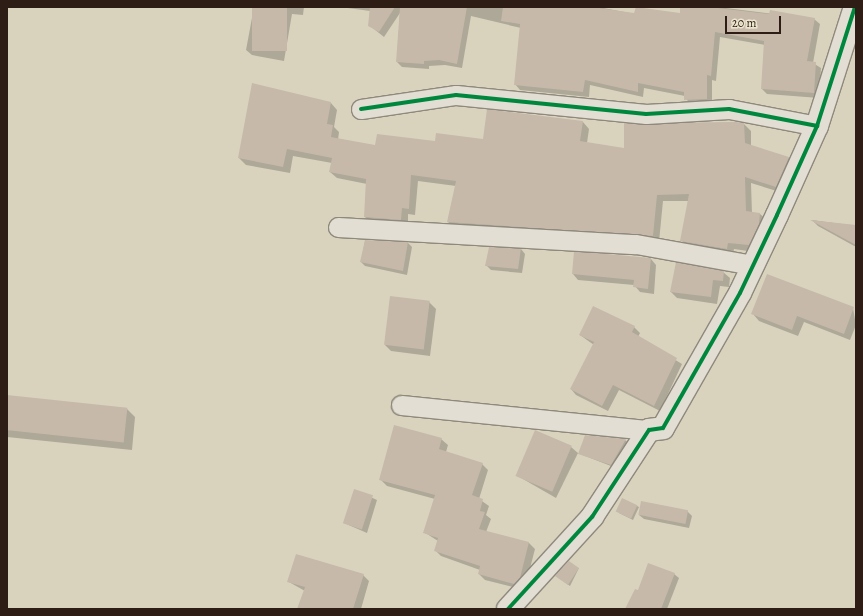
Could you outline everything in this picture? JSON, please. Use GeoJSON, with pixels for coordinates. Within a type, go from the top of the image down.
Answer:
{"type":"FeatureCollection","features":[{"type":"Feature","properties":{"kind":"street"},"geometry":{"type":"LineString","coordinates":[[401,405],[649,430],[663,428],[753,264],[817,126],[855,7]]}},
{"type":"Feature","properties":{"kind":"street"},"geometry":{"type":"LineString","coordinates":[[361,109],[456,95],[646,114],[729,109],[817,126]]}},
{"type":"Feature","properties":{"kind":"street"},"geometry":{"type":"LineString","coordinates":[[338,227],[636,244],[753,264]]}},
{"type":"Feature","properties":{"kind":"street"},"geometry":{"type":"LineString","coordinates":[[508,609],[592,517],[649,430]]}},
{"type":"Feature","properties":{"kind":"building"},"geometry":{"type":"Polygon","coordinates":[[[252,7],[287,7],[287,51],[252,51],[252,7]]]}},
{"type":"Feature","properties":{"kind":"building"},"geometry":{"type":"Polygon","coordinates":[[[370,7],[395,7],[379,32],[368,26],[370,7]]]}},
{"type":"Feature","properties":{"kind":"building"},"geometry":{"type":"Polygon","coordinates":[[[400,7],[467,7],[457,64],[439,60],[424,61],[424,64],[396,62],[400,7]]]}},
{"type":"Feature","properties":{"kind":"building"},"geometry":{"type":"Polygon","coordinates":[[[503,7],[592,7],[634,13],[636,7],[680,13],[680,7],[709,7],[769,14],[770,10],[815,18],[807,61],[816,62],[814,93],[761,89],[764,41],[715,32],[711,76],[707,75],[707,99],[684,100],[684,92],[638,83],[638,92],[585,80],[583,92],[514,85],[520,24],[501,21],[503,7]]]}},
{"type":"Feature","properties":{"kind":"building"},"geometry":{"type":"Polygon","coordinates":[[[252,83],[331,102],[327,124],[333,125],[331,137],[375,145],[377,134],[435,141],[436,133],[483,139],[487,109],[583,121],[580,141],[624,148],[624,123],[744,123],[745,143],[789,157],[776,187],[745,177],[746,211],[760,213],[759,224],[749,245],[728,243],[727,249],[680,241],[689,194],[657,195],[653,236],[447,222],[456,181],[411,175],[409,209],[402,208],[401,220],[364,217],[366,179],[329,172],[332,158],[287,149],[283,167],[238,158],[252,83]]]}},
{"type":"Feature","properties":{"kind":"building"},"geometry":{"type":"Polygon","coordinates":[[[810,220],[856,225],[856,245],[810,220]]]}},
{"type":"Feature","properties":{"kind":"building"},"geometry":{"type":"Polygon","coordinates":[[[365,240],[408,242],[403,271],[360,262],[365,240]]]}},
{"type":"Feature","properties":{"kind":"building"},"geometry":{"type":"Polygon","coordinates":[[[489,247],[521,248],[518,269],[485,266],[489,247]]]}},
{"type":"Feature","properties":{"kind":"building"},"geometry":{"type":"Polygon","coordinates":[[[574,251],[651,258],[648,289],[633,287],[634,280],[572,274],[574,251]]]}},
{"type":"Feature","properties":{"kind":"building"},"geometry":{"type":"Polygon","coordinates":[[[676,262],[724,271],[723,281],[713,280],[711,297],[670,292],[676,262]]]}},
{"type":"Feature","properties":{"kind":"building"},"geometry":{"type":"Polygon","coordinates":[[[767,274],[854,307],[844,334],[797,316],[792,330],[751,314],[767,274]]]}},
{"type":"Feature","properties":{"kind":"building"},"geometry":{"type":"Polygon","coordinates":[[[390,296],[430,301],[424,350],[384,345],[390,296]]]}},
{"type":"Feature","properties":{"kind":"building"},"geometry":{"type":"Polygon","coordinates":[[[593,306],[635,326],[632,332],[677,358],[654,406],[613,385],[602,406],[570,389],[594,342],[579,335],[593,306]]]}},
{"type":"Feature","properties":{"kind":"building"},"geometry":{"type":"Polygon","coordinates":[[[7,395],[127,408],[124,442],[7,430],[7,395]]]}},
{"type":"Feature","properties":{"kind":"building"},"geometry":{"type":"Polygon","coordinates":[[[394,425],[442,438],[439,449],[483,463],[472,495],[483,499],[480,511],[485,512],[479,529],[529,542],[520,578],[514,584],[478,574],[480,566],[434,551],[438,538],[423,533],[435,495],[379,480],[394,425]]]}},
{"type":"Feature","properties":{"kind":"building"},"geometry":{"type":"Polygon","coordinates":[[[535,430],[572,446],[552,492],[515,476],[535,430]]]}},
{"type":"Feature","properties":{"kind":"building"},"geometry":{"type":"Polygon","coordinates":[[[585,435],[626,439],[611,465],[578,454],[585,435]]]}},
{"type":"Feature","properties":{"kind":"building"},"geometry":{"type":"Polygon","coordinates":[[[354,489],[373,495],[362,529],[343,523],[354,489]]]}},
{"type":"Feature","properties":{"kind":"building"},"geometry":{"type":"Polygon","coordinates":[[[622,498],[637,505],[631,519],[616,512],[622,498]]]}},
{"type":"Feature","properties":{"kind":"building"},"geometry":{"type":"Polygon","coordinates":[[[641,501],[688,510],[685,524],[638,515],[641,501]]]}},
{"type":"Feature","properties":{"kind":"building"},"geometry":{"type":"Polygon","coordinates":[[[296,554],[364,574],[353,609],[297,609],[305,587],[287,582],[296,554]]]}},
{"type":"Feature","properties":{"kind":"building"},"geometry":{"type":"Polygon","coordinates":[[[569,561],[579,568],[568,585],[555,576],[569,561]]]}},
{"type":"Feature","properties":{"kind":"building"},"geometry":{"type":"Polygon","coordinates":[[[648,563],[675,573],[661,609],[625,609],[635,589],[638,590],[648,563]]]}},
{"type":"Feature","properties":{"kind":"cycle path"},"geometry":{"type":"LineString","coordinates":[[508,609],[592,517],[649,430],[663,428],[740,293],[777,215],[817,126],[855,7]]}},
{"type":"Feature","properties":{"kind":"cycle path"},"geometry":{"type":"LineString","coordinates":[[361,109],[456,95],[646,114],[729,109],[817,126]]}}]}
